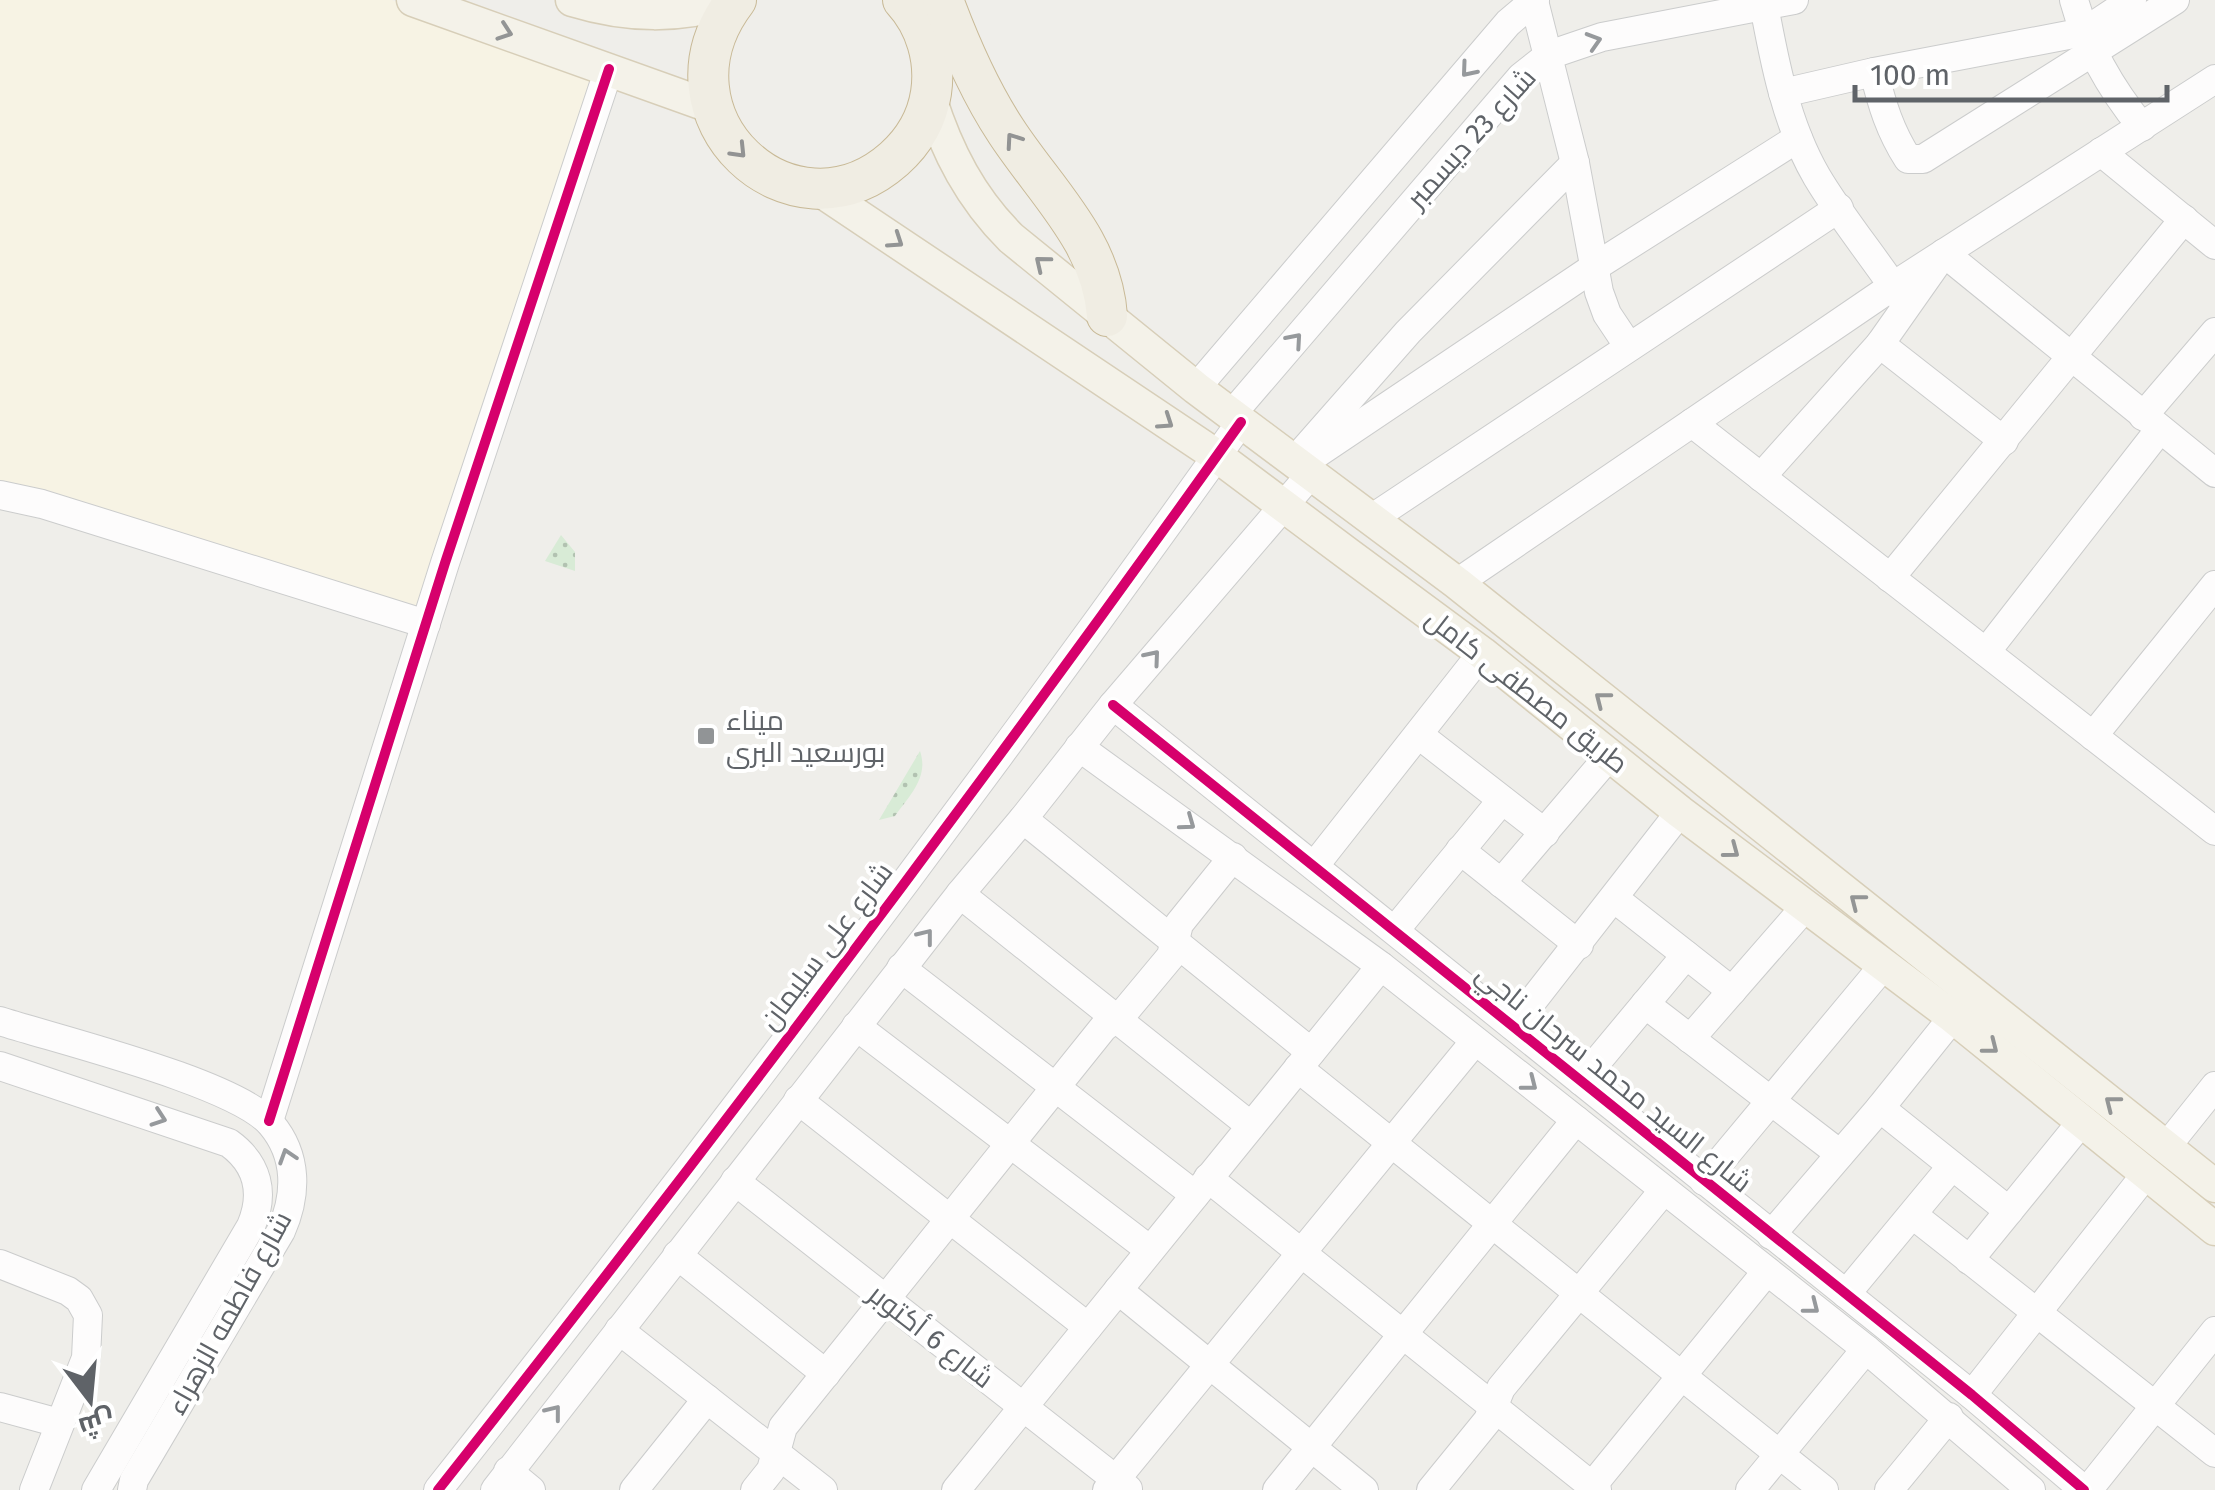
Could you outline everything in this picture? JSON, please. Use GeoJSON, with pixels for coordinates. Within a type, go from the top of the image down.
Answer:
{"type":"FeatureCollection","features":[{"type":"Feature","properties":{"kind":"highway"},"geometry":{"type":"LineString","coordinates":[[735,0],[724,15],[710,50],[707,69],[714,116],[733,147],[756,168],[784,182],[815,187],[854,182],[888,163],[915,134],[930,98],[932,79],[927,40],[903,0]]}},
{"type":"Feature","properties":{"kind":"highway"},"geometry":{"type":"LineString","coordinates":[[943,0],[988,100],[1090,250],[1102,278],[1107,316]]}},
{"type":"Feature","properties":{"kind":"main road"},"geometry":{"type":"LineString","coordinates":[[413,0],[712,107]]}},
{"type":"Feature","properties":{"kind":"main road"},"geometry":{"type":"LineString","coordinates":[[572,0],[597,8],[648,14],[696,11],[735,0]]}},
{"type":"Feature","properties":{"kind":"main road","name":"طريق مصطفى كامل"},"geometry":{"type":"LineString","coordinates":[[930,98],[955,162],[988,216],[1010,238],[1196,388],[1456,583],[2215,1186]]}},
{"type":"Feature","properties":{"kind":"main road","name":"طريق مصطفى كامل"},"geometry":{"type":"LineString","coordinates":[[815,187],[1216,456],[1482,653],[1680,812],[1953,1017],[2215,1229]]}},
{"type":"Feature","properties":{"kind":"street"},"geometry":{"type":"LineString","coordinates":[[1534,0],[1575,163],[1593,268],[1607,314],[1628,347]]}},
{"type":"Feature","properties":{"kind":"street","name":"شارع 23 ديسمبر"},"geometry":{"type":"LineString","coordinates":[[1196,388],[1508,23],[1534,0]]}},
{"type":"Feature","properties":{"kind":"street","name":"شارع 23 ديسمبر"},"geometry":{"type":"LineString","coordinates":[[1236,418],[1521,77],[1549,55],[1602,37],[1794,0]]}},
{"type":"Feature","properties":{"kind":"street"},"geometry":{"type":"LineString","coordinates":[[2074,0],[2109,82],[2142,128]]}},
{"type":"Feature","properties":{"kind":"street"},"geometry":{"type":"LineString","coordinates":[[1783,94],[1874,72],[2089,42],[2132,0]]}},
{"type":"Feature","properties":{"kind":"street"},"geometry":{"type":"LineString","coordinates":[[1874,72],[1884,116],[1908,160],[1916,161],[2089,42],[2175,0]]}},
{"type":"Feature","properties":{"kind":"street"},"geometry":{"type":"LineString","coordinates":[[1763,3],[1783,94],[1798,138],[1818,178],[1900,297]]}},
{"type":"Feature","properties":{"kind":"street"},"geometry":{"type":"LineString","coordinates":[[0,1022],[132,1061],[230,1096],[269,1121],[426,624],[609,69]]}},
{"type":"Feature","properties":{"kind":"street"},"geometry":{"type":"LineString","coordinates":[[1456,583],[1692,424],[1900,297],[1944,253],[2101,152],[2209,91]]}},
{"type":"Feature","properties":{"kind":"street"},"geometry":{"type":"LineString","coordinates":[[1302,467],[1593,268],[1798,138]]}},
{"type":"Feature","properties":{"kind":"street"},"geometry":{"type":"LineString","coordinates":[[2101,152],[2215,245]]}},
{"type":"Feature","properties":{"kind":"street"},"geometry":{"type":"LineString","coordinates":[[531,1490],[501,1480],[901,968],[1112,705],[1284,506],[1302,467],[1408,332],[1575,163]]}},
{"type":"Feature","properties":{"kind":"street"},"geometry":{"type":"LineString","coordinates":[[1371,519],[1839,208]]}},
{"type":"Feature","properties":{"kind":"street"},"geometry":{"type":"LineString","coordinates":[[1890,578],[2184,219]]}},
{"type":"Feature","properties":{"kind":"street"},"geometry":{"type":"LineString","coordinates":[[1944,253],[2215,473]]}},
{"type":"Feature","properties":{"kind":"street"},"geometry":{"type":"LineString","coordinates":[[1761,477],[1880,344],[1900,297]]}},
{"type":"Feature","properties":{"kind":"street"},"geometry":{"type":"LineString","coordinates":[[1986,652],[2215,332]]}},
{"type":"Feature","properties":{"kind":"street"},"geometry":{"type":"LineString","coordinates":[[1880,344],[2004,440]]}},
{"type":"Feature","properties":{"kind":"street","name":"شارع على سليمان"},"geometry":{"type":"LineString","coordinates":[[438,1490],[602,1282],[996,759],[1216,456],[1236,418]]}},
{"type":"Feature","properties":{"kind":"street"},"geometry":{"type":"LineString","coordinates":[[1692,424],[2215,831]]}},
{"type":"Feature","properties":{"kind":"street"},"geometry":{"type":"LineString","coordinates":[[0,495],[42,504],[327,590],[426,624]]}},
{"type":"Feature","properties":{"kind":"street"},"geometry":{"type":"LineString","coordinates":[[2093,736],[2215,585]]}},
{"type":"Feature","properties":{"kind":"street"},"geometry":{"type":"LineString","coordinates":[[1315,865],[1482,653]]}},
{"type":"Feature","properties":{"kind":"street","name":"شارع السيد محمد سرحان ناجي"},"geometry":{"type":"LineString","coordinates":[[1112,705],[2086,1490]]}},
{"type":"Feature","properties":{"kind":"street"},"geometry":{"type":"LineString","coordinates":[[1420,735],[1545,833]]}},
{"type":"Feature","properties":{"kind":"street","name":"شارع السيد محمد سرحان ناجي"},"geometry":{"type":"LineString","coordinates":[[1079,747],[1381,966],[1866,1349],[2032,1490]]}},
{"type":"Feature","properties":{"kind":"street"},"geometry":{"type":"LineString","coordinates":[[1501,883],[1610,754]]}},
{"type":"Feature","properties":{"kind":"street"},"geometry":{"type":"LineString","coordinates":[[1150,796],[1174,758]]}},
{"type":"Feature","properties":{"kind":"street"},"geometry":{"type":"LineString","coordinates":[[1394,930],[1502,800]]}},
{"type":"Feature","properties":{"kind":"street"},"geometry":{"type":"LineString","coordinates":[[1513,1026],[1680,812]]}},
{"type":"Feature","properties":{"kind":"street"},"geometry":{"type":"LineString","coordinates":[[1024,819],[1174,941],[1391,1143],[1824,1490]]}},
{"type":"Feature","properties":{"kind":"street"},"geometry":{"type":"LineString","coordinates":[[1460,850],[1579,945]]}},
{"type":"Feature","properties":{"kind":"street"},"geometry":{"type":"LineString","coordinates":[[755,1490],[771,1470],[783,1427],[1103,1028],[1126,1010],[1171,956],[1179,924],[1234,857]]}},
{"type":"Feature","properties":{"kind":"street"},"geometry":{"type":"LineString","coordinates":[[960,894],[1251,1126]]}},
{"type":"Feature","properties":{"kind":"street"},"geometry":{"type":"LineString","coordinates":[[1615,899],[1732,991]]}},
{"type":"Feature","properties":{"kind":"street"},"geometry":{"type":"LineString","coordinates":[[1690,1040],[1806,906]]}},
{"type":"Feature","properties":{"kind":"street"},"geometry":{"type":"LineString","coordinates":[[1581,1081],[1686,955]]}},
{"type":"Feature","properties":{"kind":"street"},"geometry":{"type":"LineString","coordinates":[[1704,1180],[1884,965]]}},
{"type":"Feature","properties":{"kind":"street"},"geometry":{"type":"LineString","coordinates":[[956,1490],[1381,966]]}},
{"type":"Feature","properties":{"kind":"street"},"geometry":{"type":"LineString","coordinates":[[901,968],[1055,1087],[1301,1253],[1595,1488],[1767,1271]]}},
{"type":"Feature","properties":{"kind":"street"},"geometry":{"type":"LineString","coordinates":[[1644,1004],[1840,1154]]}},
{"type":"Feature","properties":{"kind":"street"},"geometry":{"type":"LineString","coordinates":[[1770,1235],[1953,1017]]}},
{"type":"Feature","properties":{"kind":"street"},"geometry":{"type":"LineString","coordinates":[[856,1026],[1150,1250]]}},
{"type":"Feature","properties":{"kind":"street"},"geometry":{"type":"LineString","coordinates":[[1117,1487],[1210,1364],[1475,1041]]}},
{"type":"Feature","properties":{"kind":"street"},"geometry":{"type":"LineString","coordinates":[[121,1104],[132,1061]]}},
{"type":"Feature","properties":{"kind":"street","name":"شارع فاطمه الزهراء"},"geometry":{"type":"LineString","coordinates":[[0,1066],[228,1143],[251,1165],[259,1195],[251,1226],[96,1490]]}},
{"type":"Feature","properties":{"kind":"street"},"geometry":{"type":"LineString","coordinates":[[2166,1146],[2215,1086]]}},
{"type":"Feature","properties":{"kind":"street"},"geometry":{"type":"LineString","coordinates":[[798,1100],[1088,1327]]}},
{"type":"Feature","properties":{"kind":"street"},"geometry":{"type":"LineString","coordinates":[[1880,1108],[2009,1211]]}},
{"type":"Feature","properties":{"kind":"street"},"geometry":{"type":"LineString","coordinates":[[1277,1490],[1576,1120]]}},
{"type":"Feature","properties":{"kind":"street"},"geometry":{"type":"LineString","coordinates":[[1969,1260],[2083,1120]]}},
{"type":"Feature","properties":{"kind":"street","name":"شارع فاطمه الزهراء"},"geometry":{"type":"LineString","coordinates":[[132,1490],[134,1480],[289,1214],[293,1194],[289,1155],[269,1121]]}},
{"type":"Feature","properties":{"kind":"street"},"geometry":{"type":"LineString","coordinates":[[1846,1294],[1952,1166]]}},
{"type":"Feature","properties":{"kind":"street"},"geometry":{"type":"LineString","coordinates":[[1972,1396],[2146,1174]]}},
{"type":"Feature","properties":{"kind":"street","name":"شارع 6 أكتوبر"},"geometry":{"type":"LineString","coordinates":[[736,1180],[1117,1487]]}},
{"type":"Feature","properties":{"kind":"street"},"geometry":{"type":"LineString","coordinates":[[1431,1490],[1488,1420],[1501,1388],[1664,1190]]}},
{"type":"Feature","properties":{"kind":"street"},"geometry":{"type":"LineString","coordinates":[[1913,1215],[2215,1453]]}},
{"type":"Feature","properties":{"kind":"street"},"geometry":{"type":"LineString","coordinates":[[677,1255],[826,1374]]}},
{"type":"Feature","properties":{"kind":"street"},"geometry":{"type":"LineString","coordinates":[[0,1264],[68,1292],[79,1300],[88,1315],[86,1358],[34,1490]]}},
{"type":"Feature","properties":{"kind":"street"},"geometry":{"type":"LineString","coordinates":[[602,1282],[637,1306]]}},
{"type":"Feature","properties":{"kind":"street"},"geometry":{"type":"LineString","coordinates":[[1118,1290],[1364,1490]]}},
{"type":"Feature","properties":{"kind":"street"},"geometry":{"type":"LineString","coordinates":[[618,1330],[824,1490]]}},
{"type":"Feature","properties":{"kind":"street"},"geometry":{"type":"LineString","coordinates":[[2086,1490],[2215,1331]]}},
{"type":"Feature","properties":{"kind":"street"},"geometry":{"type":"LineString","coordinates":[[1750,1490],[1866,1349]]}},
{"type":"Feature","properties":{"kind":"street"},"geometry":{"type":"LineString","coordinates":[[634,1490],[707,1399]]}},
{"type":"Feature","properties":{"kind":"street"},"geometry":{"type":"LineString","coordinates":[[0,1407],[59,1423]]}},
{"type":"Feature","properties":{"kind":"street"},"geometry":{"type":"LineString","coordinates":[[1888,1490],[1949,1418]]}},
{"type":"Feature","properties":{"kind":"shaded area"},"geometry":{"type":"Polygon","coordinates":[[[0,0],[392,0],[593,78],[419,614],[0,492],[0,0]]]}},
{"type":"Feature","properties":{"kind":"green space"},"geometry":{"type":"Polygon","coordinates":[[[561,535],[575,552],[575,571],[545,561],[561,535]]]}},
{"type":"Feature","properties":{"kind":"green space"},"geometry":{"type":"Polygon","coordinates":[[[920,751],[922,769],[916,785],[895,816],[879,820],[920,751]]]}},
{"type":"Feature","properties":{"kind":"cycle path"},"geometry":{"type":"LineString","coordinates":[[269,1121],[445,563],[609,69]]}},
{"type":"Feature","properties":{"kind":"cycle path"},"geometry":{"type":"LineString","coordinates":[[438,1490],[846,961],[1241,422]]}},
{"type":"Feature","properties":{"kind":"cycle path"},"geometry":{"type":"LineString","coordinates":[[1113,705],[1972,1395],[2084,1490]]}},
{"type":"Feature","properties":{"kind":"place","name":"ميناء بورسعيد البرى"},"geometry":{"type":"Point","coordinates":[706,736]}}]}
